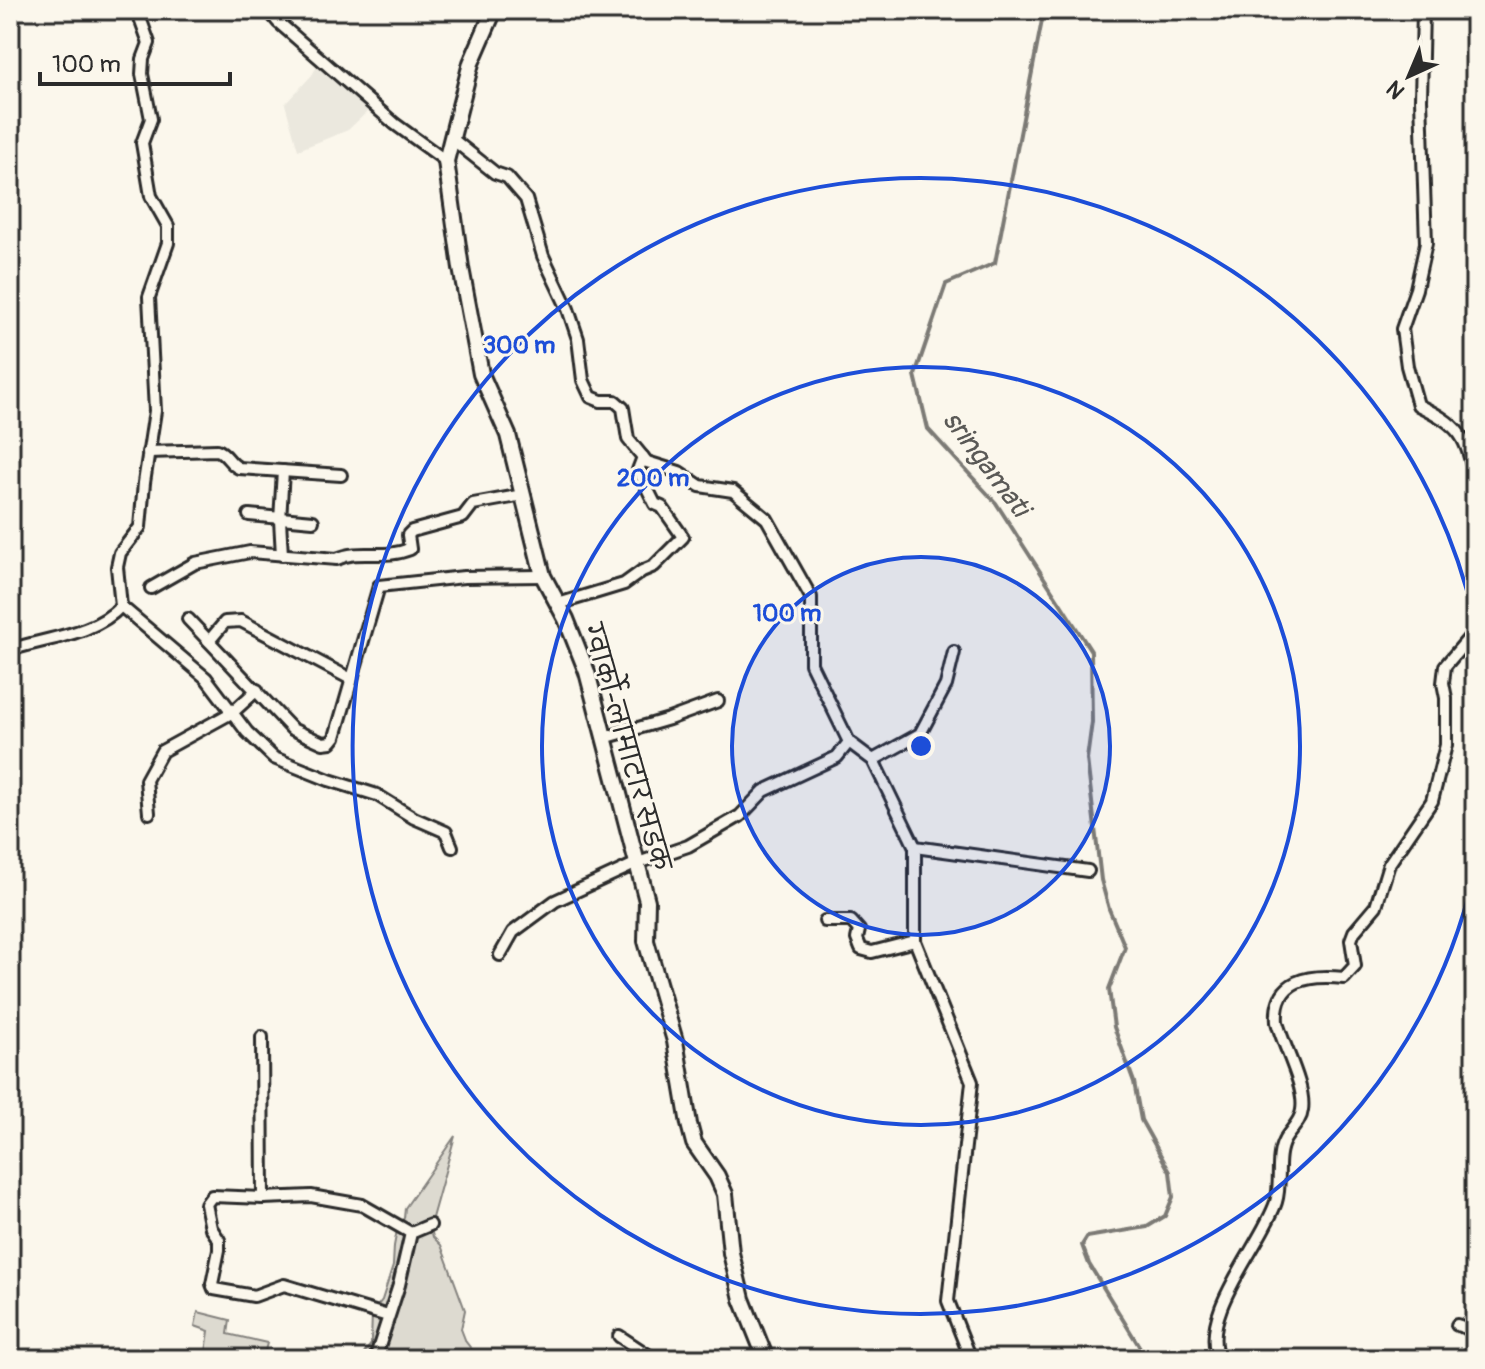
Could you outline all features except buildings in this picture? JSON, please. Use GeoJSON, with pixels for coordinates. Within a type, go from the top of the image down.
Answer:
{"type":"FeatureCollection","features":[{"type":"Feature","properties":{"kind":"main road","name":"ग्वार्को-लामाटार सडक"},"geometry":{"type":"LineString","coordinates":[[494,10],[471,63],[446,161],[461,268],[481,374],[508,435],[543,576],[587,672],[647,901],[646,941],[675,1041],[689,1124],[694,1143],[717,1176],[725,1194],[731,1253],[742,1299],[766,1359]]}},
{"type":"Feature","properties":{"kind":"street"},"geometry":{"type":"LineString","coordinates":[[140,10],[149,43],[142,74],[151,119],[142,143],[151,196],[168,226],[168,243],[149,297],[155,411],[140,527],[120,553],[117,567],[121,606],[198,670],[247,732],[274,758],[377,795],[414,818],[446,832],[452,847]]}},
{"type":"Feature","properties":{"kind":"street"},"geometry":{"type":"LineString","coordinates":[[268,10],[395,124],[446,161]]}},
{"type":"Feature","properties":{"kind":"street"},"geometry":{"type":"LineString","coordinates":[[1423,10],[1421,99],[1426,243],[1416,289],[1402,329],[1407,366],[1418,405],[1447,419],[1458,433],[1471,453],[1475,482]]}},
{"type":"Feature","properties":{"kind":"street"},"geometry":{"type":"LineString","coordinates":[[451,138],[495,173],[507,177],[526,199],[543,256],[568,309],[578,339],[583,380],[591,397],[615,401],[623,408],[627,437],[647,462],[679,472],[700,486],[733,491],[767,519],[811,597],[811,664],[849,742],[873,760],[915,847],[915,941],[972,1082],[948,1301],[971,1359]]}},
{"type":"Feature","properties":{"kind":"street"},"geometry":{"type":"LineString","coordinates":[[148,452],[217,450],[239,468],[341,475]]}},
{"type":"Feature","properties":{"kind":"street"},"geometry":{"type":"LineString","coordinates":[[558,604],[624,584],[654,566],[683,537],[662,507],[655,504],[638,470],[643,457]]}},
{"type":"Feature","properties":{"kind":"street"},"geometry":{"type":"LineString","coordinates":[[282,555],[280,520],[283,471]]}},
{"type":"Feature","properties":{"kind":"street"},"geometry":{"type":"LineString","coordinates":[[151,588],[195,563],[250,552],[337,559],[347,554],[387,556],[410,549],[408,535],[412,531],[463,517],[473,504],[523,495]]}},
{"type":"Feature","properties":{"kind":"street"},"geometry":{"type":"LineString","coordinates":[[249,515],[313,521]]}},
{"type":"Feature","properties":{"kind":"street"},"geometry":{"type":"LineString","coordinates":[[188,619],[292,729],[323,743],[331,742],[335,737],[379,586],[464,577],[543,576]]}},
{"type":"Feature","properties":{"kind":"street"},"geometry":{"type":"LineString","coordinates":[[10,650],[88,627],[103,621],[121,606]]}},
{"type":"Feature","properties":{"kind":"street"},"geometry":{"type":"LineString","coordinates":[[209,641],[225,622],[241,621],[351,679]]}},
{"type":"Feature","properties":{"kind":"street"},"geometry":{"type":"LineString","coordinates":[[1219,1359],[1214,1328],[1226,1296],[1264,1232],[1277,1199],[1282,1144],[1303,1111],[1301,1091],[1277,1022],[1276,1010],[1280,997],[1295,981],[1329,976],[1344,978],[1355,966],[1351,940],[1354,932],[1374,909],[1389,864],[1432,801],[1446,745],[1445,666],[1475,631]]}},
{"type":"Feature","properties":{"kind":"street"},"geometry":{"type":"LineString","coordinates":[[873,760],[920,734],[946,685],[954,652]]}},
{"type":"Feature","properties":{"kind":"street"},"geometry":{"type":"LineString","coordinates":[[149,813],[146,780],[162,751],[233,712],[257,690]]}},
{"type":"Feature","properties":{"kind":"street"},"geometry":{"type":"LineString","coordinates":[[604,738],[718,701]]}},
{"type":"Feature","properties":{"kind":"street"},"geometry":{"type":"LineString","coordinates":[[500,955],[513,932],[548,906],[574,891],[635,864],[688,846],[724,827],[740,816],[764,791],[837,757],[849,742]]}},
{"type":"Feature","properties":{"kind":"street"},"geometry":{"type":"LineString","coordinates":[[915,847],[1088,871]]}},
{"type":"Feature","properties":{"kind":"street"},"geometry":{"type":"LineString","coordinates":[[825,921],[851,921],[859,930],[857,939],[861,949],[872,952],[915,941]]}},
{"type":"Feature","properties":{"kind":"street"},"geometry":{"type":"LineString","coordinates":[[262,1037],[263,1198]]}},
{"type":"Feature","properties":{"kind":"street"},"geometry":{"type":"LineString","coordinates":[[388,1316],[284,1285],[254,1296],[214,1289],[212,1284],[219,1240],[211,1228],[206,1204],[212,1196],[311,1196],[362,1205],[411,1233]]}},
{"type":"Feature","properties":{"kind":"street"},"geometry":{"type":"LineString","coordinates":[[411,1233],[430,1225]]}},
{"type":"Feature","properties":{"kind":"street"},"geometry":{"type":"LineString","coordinates":[[375,1359],[399,1285],[411,1233]]}},
{"type":"Feature","properties":{"kind":"street"},"geometry":{"type":"LineString","coordinates":[[1457,1325],[1475,1331]]}},
{"type":"Feature","properties":{"kind":"street"},"geometry":{"type":"LineString","coordinates":[[619,1336],[654,1359]]}},
{"type":"Feature","properties":{"kind":"street"},"geometry":{"type":"LineString","coordinates":[[1473,1359],[1475,1353]]}},
{"type":"Feature","properties":{"kind":"shaded area"},"geometry":{"type":"Polygon","coordinates":[[[320,61],[368,111],[348,130],[298,150],[285,104],[312,75],[320,61]]]}},
{"type":"Feature","properties":{"kind":"shaded area"},"geometry":{"type":"Polygon","coordinates":[[[455,1136],[430,1225],[433,1237],[441,1245],[465,1310],[461,1329],[466,1342],[486,1359],[360,1359],[371,1344],[372,1313],[382,1300],[393,1266],[397,1230],[404,1218],[405,1208],[455,1136]]]}},
{"type":"Feature","properties":{"kind":"shaded area"},"geometry":{"type":"Polygon","coordinates":[[[198,1312],[230,1320],[228,1334],[267,1343],[263,1359],[205,1359],[209,1331],[195,1326],[198,1312]]]}},
{"type":"Feature","properties":{"kind":"waterway","name":"sringamati"},"geometry":{"type":"LineString","coordinates":[[1044,10],[995,263],[946,284],[915,375],[928,429],[996,503],[1091,651],[1092,722],[1087,759],[1101,880],[1125,947],[1109,989],[1114,1027],[1134,1082],[1141,1120],[1170,1172],[1173,1197],[1165,1216],[1147,1227],[1087,1237],[1082,1245],[1089,1264],[1147,1359]]}}]}
